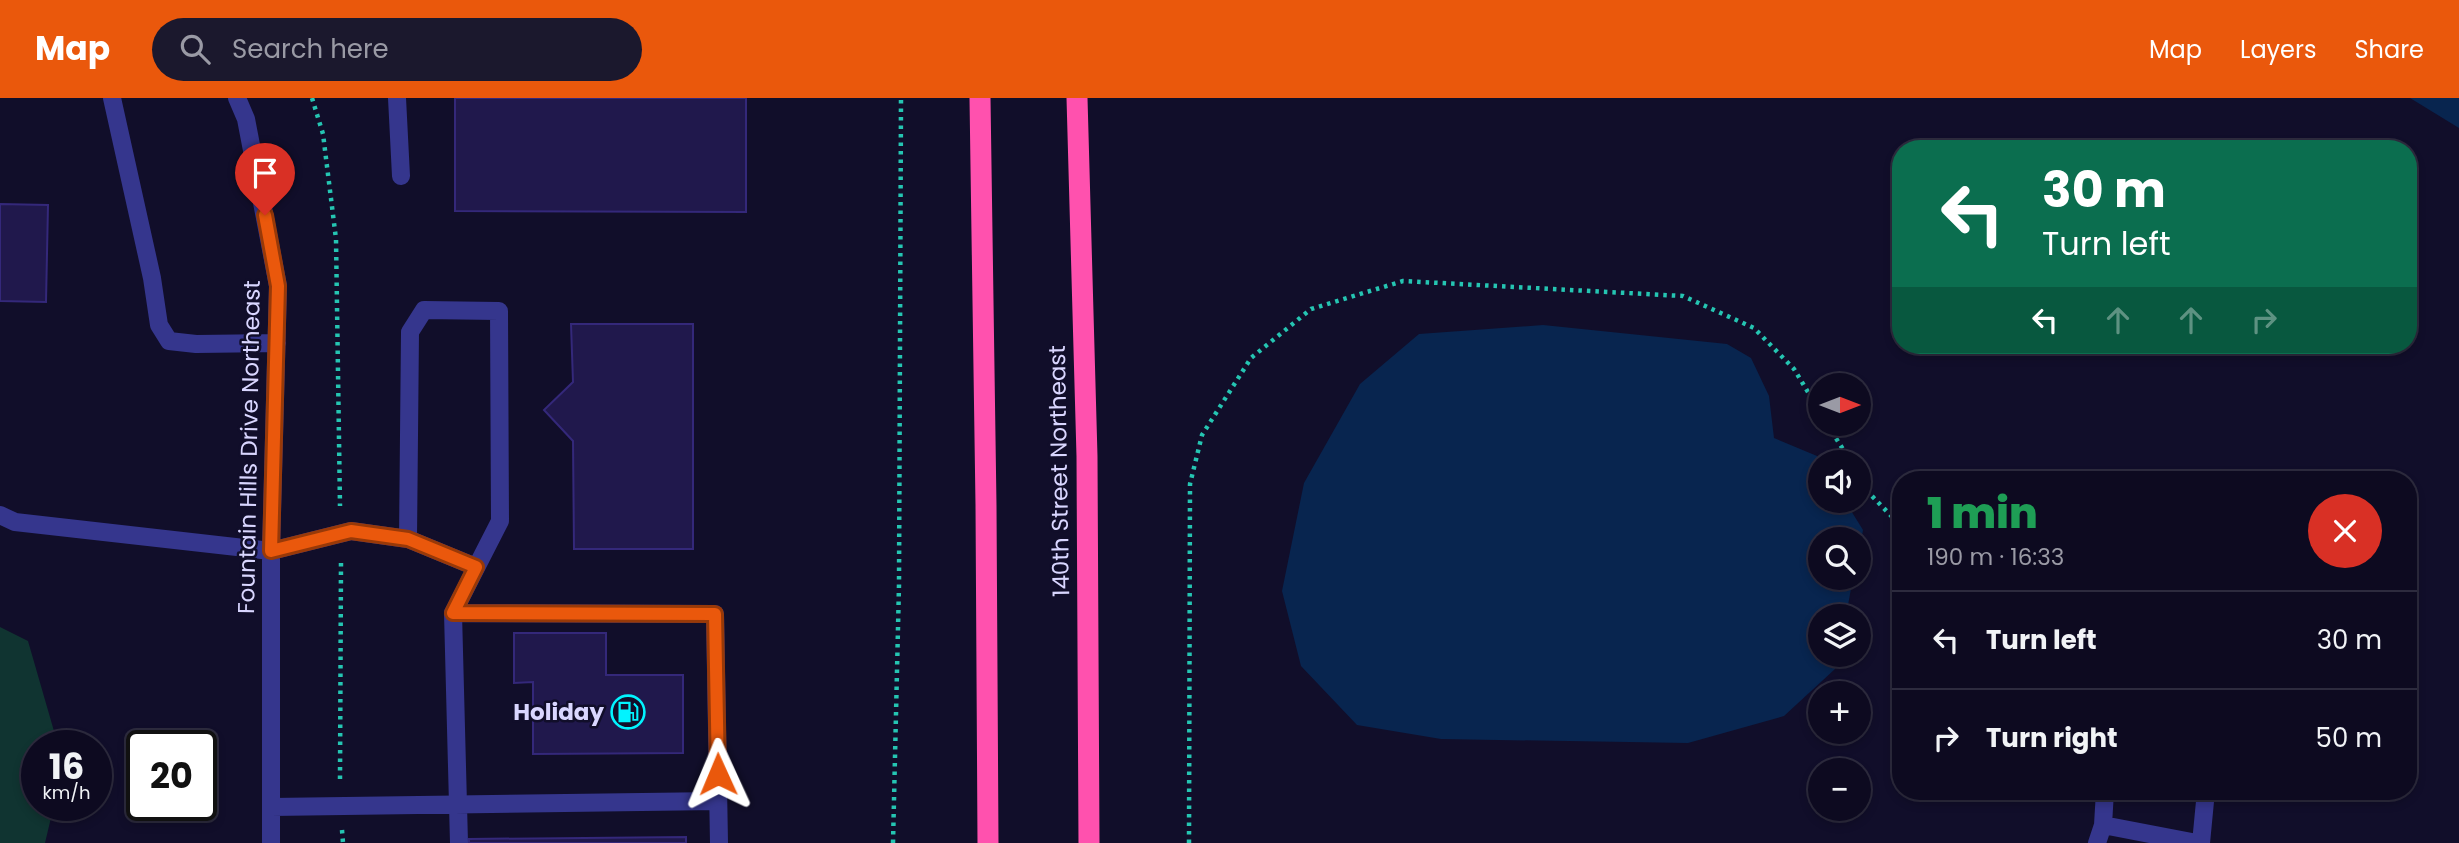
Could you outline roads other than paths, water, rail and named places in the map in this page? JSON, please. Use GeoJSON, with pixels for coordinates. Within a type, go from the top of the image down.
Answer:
{"type":"FeatureCollection","features":[{"type":"Feature","properties":{"kind":"highway"},"geometry":{"type":"LineString","coordinates":[[980,98],[987,532],[988,843]]}},
{"type":"Feature","properties":{"kind":"highway","name":"140th Street Northeast"},"geometry":{"type":"LineString","coordinates":[[1077,98],[1087,456],[1089,843]]}},
{"type":"Feature","properties":{"kind":"street"},"geometry":{"type":"LineString","coordinates":[[112,98],[152,278],[159,325],[169,341],[196,344],[276,343]]}},
{"type":"Feature","properties":{"kind":"street","name":"Fountain Hills Drive Northeast"},"geometry":{"type":"LineString","coordinates":[[237,98],[246,119],[278,286],[271,551],[271,843]]}},
{"type":"Feature","properties":{"kind":"street"},"geometry":{"type":"LineString","coordinates":[[397,98],[401,176]]}},
{"type":"Feature","properties":{"kind":"street"},"geometry":{"type":"LineString","coordinates":[[408,539],[410,332],[424,310],[499,311],[500,521],[453,613],[458,843]]}},
{"type":"Feature","properties":{"kind":"street"},"geometry":{"type":"LineString","coordinates":[[0,515],[15,522],[271,551],[351,531],[408,539],[476,567]]}},
{"type":"Feature","properties":{"kind":"street"},"geometry":{"type":"LineString","coordinates":[[453,613],[715,614],[719,843]]}},
{"type":"Feature","properties":{"kind":"street"},"geometry":{"type":"LineString","coordinates":[[2097,843],[2103,825],[2104,800]]}},
{"type":"Feature","properties":{"kind":"street"},"geometry":{"type":"LineString","coordinates":[[2103,825],[2199,843],[2205,800]]}},
{"type":"Feature","properties":{"kind":"street"},"geometry":{"type":"LineString","coordinates":[[271,807],[718,801]]}},
{"type":"Feature","properties":{"kind":"water"},"geometry":{"type":"Polygon","coordinates":[[[2410,98],[2459,98],[2459,128],[2410,98]]]}},
{"type":"Feature","properties":{"kind":"water"},"geometry":{"type":"Polygon","coordinates":[[[1543,325],[1727,344],[1751,358],[1769,396],[1774,438],[1808,452],[1808,513],[1852,513],[1861,527],[1808,527],[1808,590],[1851,590],[1848,604],[1808,604],[1808,667],[1835,669],[1822,681],[1808,681],[1808,694],[1784,716],[1688,743],[1441,739],[1357,725],[1301,666],[1282,591],[1304,483],[1360,384],[1419,334],[1543,325]]]}},
{"type":"Feature","properties":{"kind":"place","name":"Holiday"},"geometry":{"type":"Point","coordinates":[628,712]}}]}
